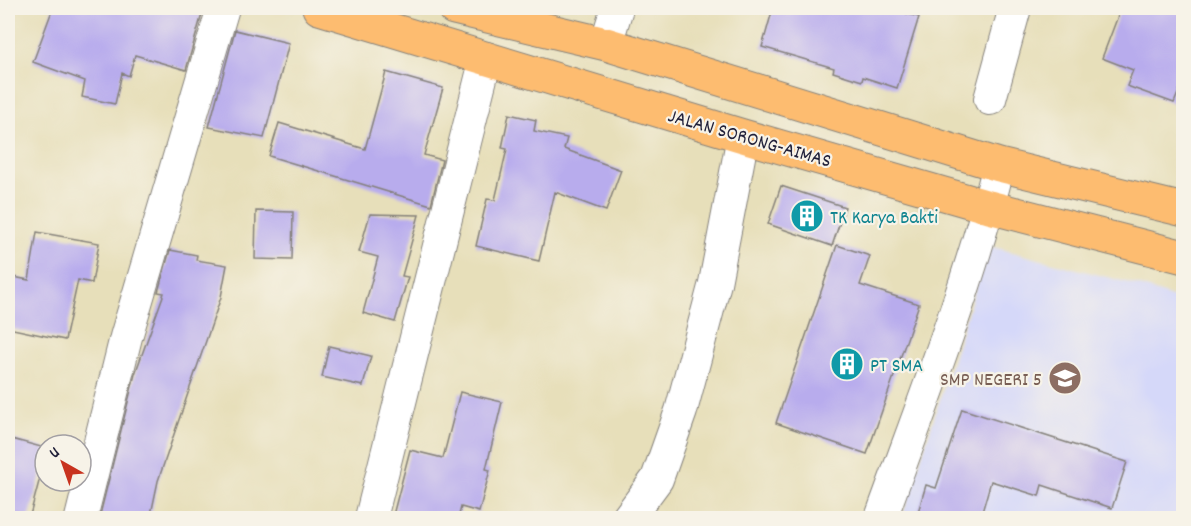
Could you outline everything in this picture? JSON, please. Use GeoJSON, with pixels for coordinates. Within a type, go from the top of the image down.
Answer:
{"type":"FeatureCollection","features":[{"type":"Feature","properties":{"kind":"highway","name":"JALAN SORONG-AIMAS"},"geometry":{"type":"LineString","coordinates":[[319,8],[743,136],[989,207],[1184,257]]}},
{"type":"Feature","properties":{"kind":"highway"},"geometry":{"type":"LineString","coordinates":[[454,8],[606,44],[999,165],[1184,210]]}},
{"type":"Feature","properties":{"kind":"street"},"geometry":{"type":"LineString","coordinates":[[81,519],[126,337],[223,8]]}},
{"type":"Feature","properties":{"kind":"street"},"geometry":{"type":"LineString","coordinates":[[606,44],[617,8]]}},
{"type":"Feature","properties":{"kind":"street"},"geometry":{"type":"LineString","coordinates":[[990,99],[1015,8]]}},
{"type":"Feature","properties":{"kind":"street"},"geometry":{"type":"LineString","coordinates":[[371,519],[486,58]]}},
{"type":"Feature","properties":{"kind":"street"},"geometry":{"type":"LineString","coordinates":[[628,519],[657,479],[681,411],[715,283],[743,136]]}},
{"type":"Feature","properties":{"kind":"street"},"geometry":{"type":"LineString","coordinates":[[881,519],[938,361],[989,207],[999,165]]}},
{"type":"Feature","properties":{"kind":"shaded area","name":"SMP NEGERI 5"},"geometry":{"type":"Polygon","coordinates":[[[989,246],[1137,285],[1183,301],[1183,518],[902,518],[989,246]]]}},
{"type":"Feature","properties":{"kind":"building"},"geometry":{"type":"Polygon","coordinates":[[[53,8],[178,8],[202,14],[186,70],[135,55],[129,76],[122,73],[115,104],[82,97],[85,81],[33,62],[53,8]]]}},
{"type":"Feature","properties":{"kind":"building"},"geometry":{"type":"Polygon","coordinates":[[[773,8],[886,8],[919,17],[897,88],[863,77],[862,81],[833,72],[834,68],[762,47],[773,8]]]}},
{"type":"Feature","properties":{"kind":"building"},"geometry":{"type":"Polygon","coordinates":[[[1121,8],[1184,8],[1184,79],[1174,103],[1127,86],[1133,70],[1102,58],[1121,8]]]}},
{"type":"Feature","properties":{"kind":"building"},"geometry":{"type":"Polygon","coordinates":[[[235,30],[289,43],[264,138],[209,127],[235,30]]]}},
{"type":"Feature","properties":{"kind":"building"},"geometry":{"type":"Polygon","coordinates":[[[386,72],[443,88],[424,155],[442,160],[431,205],[269,156],[279,123],[365,149],[386,72]]]}},
{"type":"Feature","properties":{"kind":"building"},"geometry":{"type":"Polygon","coordinates":[[[509,114],[536,120],[534,131],[567,138],[564,149],[621,170],[606,211],[555,192],[539,261],[476,246],[487,199],[495,200],[507,149],[502,148],[509,114]]]}},
{"type":"Feature","properties":{"kind":"building","name":"TK Karya Bakti"},"geometry":{"type":"Polygon","coordinates":[[[781,186],[845,207],[832,246],[768,224],[781,186]]]}},
{"type":"Feature","properties":{"kind":"building"},"geometry":{"type":"Polygon","coordinates":[[[256,211],[293,212],[292,260],[255,259],[256,211]]]}},
{"type":"Feature","properties":{"kind":"building"},"geometry":{"type":"Polygon","coordinates":[[[370,214],[419,215],[402,276],[408,277],[395,322],[363,313],[378,257],[359,252],[370,214]]]}},
{"type":"Feature","properties":{"kind":"building"},"geometry":{"type":"Polygon","coordinates":[[[37,232],[99,243],[92,283],[78,280],[65,340],[8,328],[8,276],[29,280],[37,232]]]}},
{"type":"Feature","properties":{"kind":"building","name":"PT SMA"},"geometry":{"type":"Polygon","coordinates":[[[837,245],[870,256],[860,285],[919,304],[867,454],[776,423],[837,245]]]}},
{"type":"Feature","properties":{"kind":"building"},"geometry":{"type":"Polygon","coordinates":[[[170,250],[197,255],[196,260],[227,265],[221,297],[158,481],[150,519],[99,519],[135,374],[164,293],[158,292],[170,250]]]}},
{"type":"Feature","properties":{"kind":"building"},"geometry":{"type":"Polygon","coordinates":[[[329,346],[371,356],[363,386],[322,377],[329,346]]]}},
{"type":"Feature","properties":{"kind":"building"},"geometry":{"type":"Polygon","coordinates":[[[460,392],[502,402],[486,469],[490,470],[479,512],[461,507],[458,519],[392,519],[410,450],[443,458],[460,392]]]}},
{"type":"Feature","properties":{"kind":"building"},"geometry":{"type":"Polygon","coordinates":[[[962,409],[1127,462],[1112,508],[1042,485],[1039,496],[991,481],[980,519],[916,519],[926,485],[936,488],[962,409]]]}},
{"type":"Feature","properties":{"kind":"building"},"geometry":{"type":"Polygon","coordinates":[[[8,438],[33,445],[33,493],[36,493],[29,519],[8,519],[8,438]]]}},
{"type":"Feature","properties":{"kind":"place","name":"TK Karya Bakti"},"geometry":{"type":"Point","coordinates":[807,216]}},
{"type":"Feature","properties":{"kind":"place","name":"PT SMA"},"geometry":{"type":"Point","coordinates":[847,364]}},
{"type":"Feature","properties":{"kind":"place","name":"SMP NEGERI 5"},"geometry":{"type":"Point","coordinates":[1065,378]}}]}
